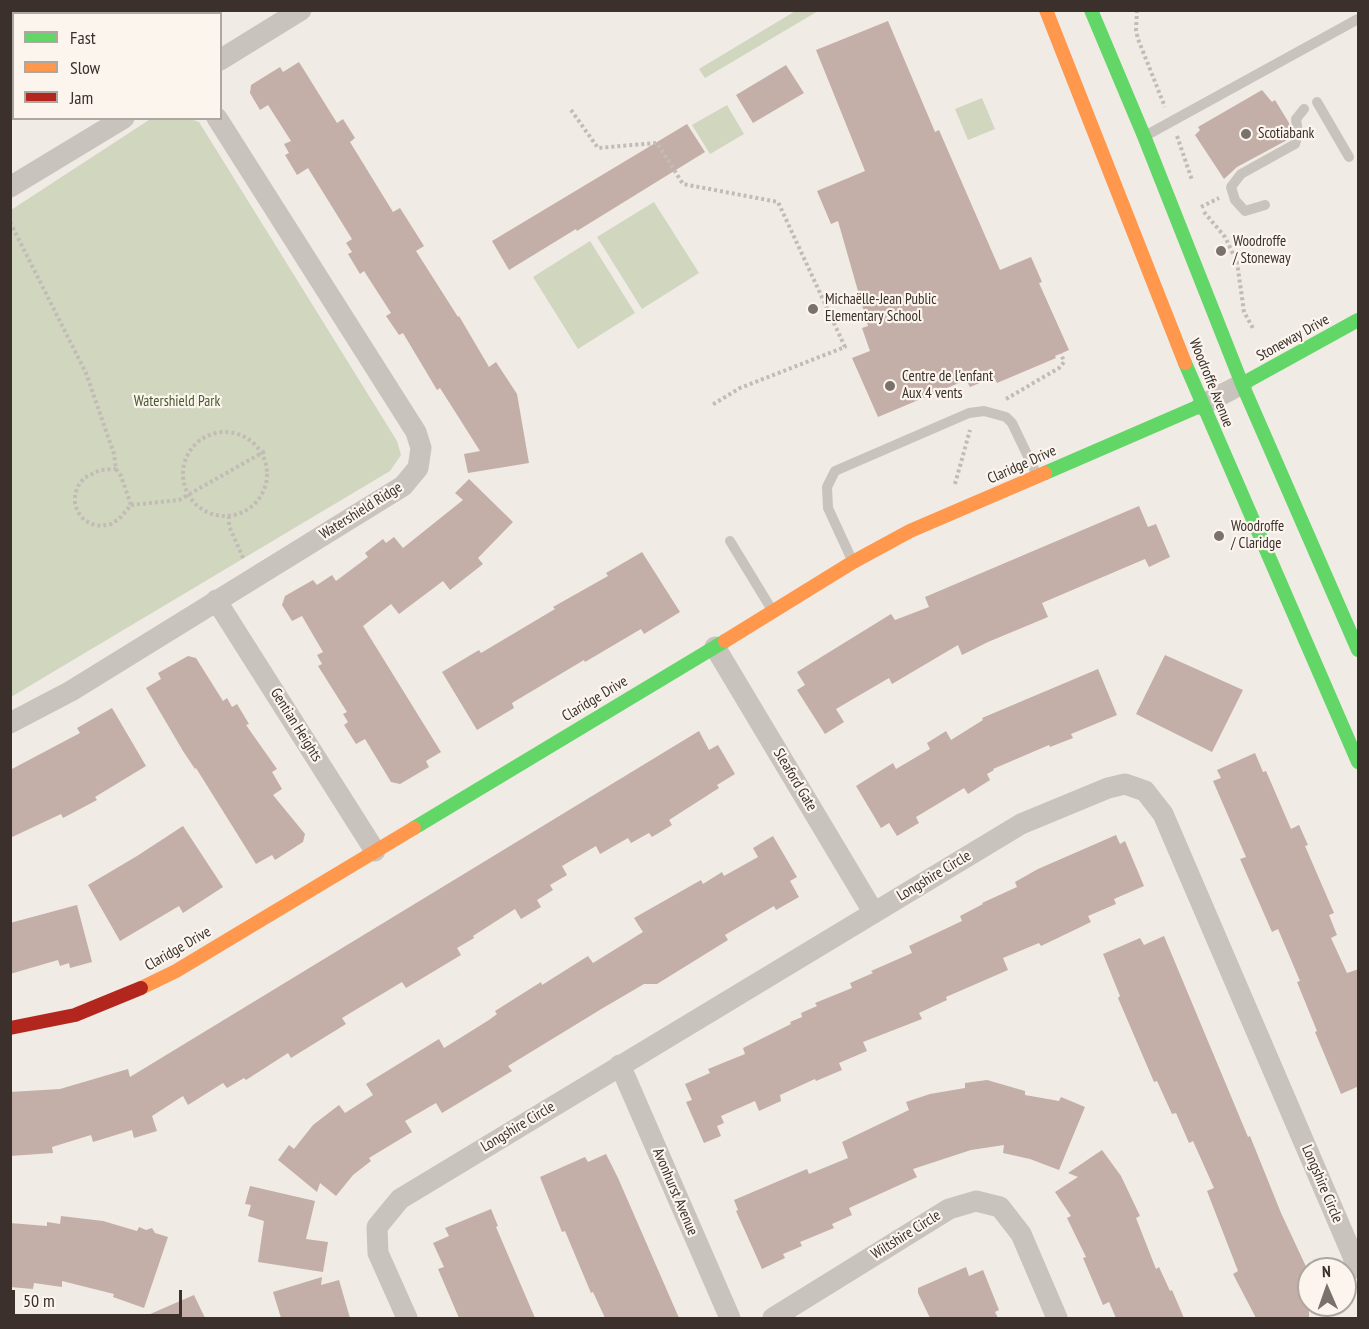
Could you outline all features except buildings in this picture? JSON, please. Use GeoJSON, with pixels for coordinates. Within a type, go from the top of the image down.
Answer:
{"type":"FeatureCollection","features":[{"type":"Feature","properties":{"kind":"main road","name":"Woodroffe Avenue"},"geometry":{"type":"LineString","coordinates":[[1046,10],[1202,405],[1359,762]]}},
{"type":"Feature","properties":{"kind":"main road","name":"Woodroffe Avenue"},"geometry":{"type":"LineString","coordinates":[[1091,10],[1144,136],[1242,384],[1359,650]]}},
{"type":"Feature","properties":{"kind":"main road","name":"Stoneway Drive"},"geometry":{"type":"LineString","coordinates":[[1242,384],[1359,320]]}},
{"type":"Feature","properties":{"kind":"main road","name":"Claridge Drive"},"geometry":{"type":"LineString","coordinates":[[10,1028],[75,1015],[140,989],[176,971],[853,562],[910,531],[1202,405]]}},
{"type":"Feature","properties":{"kind":"street"},"geometry":{"type":"LineString","coordinates":[[222,59],[302,10]]}},
{"type":"Feature","properties":{"kind":"street"},"geometry":{"type":"LineString","coordinates":[[10,187],[121,120]]}},
{"type":"Feature","properties":{"kind":"street","name":"Watershield Ridge"},"geometry":{"type":"LineString","coordinates":[[10,723],[71,691],[403,486],[418,468],[422,448],[416,432],[218,120]]}},
{"type":"Feature","properties":{"kind":"street"},"geometry":{"type":"LineString","coordinates":[[1202,405],[1242,384]]}},
{"type":"Feature","properties":{"kind":"street","name":"Gentian Heights"},"geometry":{"type":"LineString","coordinates":[[216,600],[375,851]]}},
{"type":"Feature","properties":{"kind":"street","name":"Sleaford Gate"},"geometry":{"type":"LineString","coordinates":[[715,647],[874,913]]}},
{"type":"Feature","properties":{"kind":"street","name":"Longshire Circle"},"geometry":{"type":"LineString","coordinates":[[406,1318],[378,1253],[377,1227],[400,1199],[1021,824],[1108,788],[1125,784],[1145,791],[1163,814],[1359,1268]]}},
{"type":"Feature","properties":{"kind":"street","name":"Avonhurst Avenue"},"geometry":{"type":"LineString","coordinates":[[620,1065],[730,1318]]}},
{"type":"Feature","properties":{"kind":"street","name":"Wiltshire Circle"},"geometry":{"type":"LineString","coordinates":[[773,1318],[949,1209],[976,1201],[1000,1207],[1021,1234],[1057,1318]]}},
{"type":"Feature","properties":{"kind":"lane"},"geometry":{"type":"LineString","coordinates":[[1144,136],[1359,19]]}},
{"type":"Feature","properties":{"kind":"lane"},"geometry":{"type":"LineString","coordinates":[[1317,102],[1348,157]]}},
{"type":"Feature","properties":{"kind":"lane"},"geometry":{"type":"LineString","coordinates":[[1265,205],[1245,211],[1235,200],[1231,187],[1241,174],[1295,144],[1298,134],[1296,119],[1304,108]]}},
{"type":"Feature","properties":{"kind":"lane"},"geometry":{"type":"LineString","coordinates":[[853,562],[828,507],[827,487],[835,471],[969,413],[984,411],[1006,417],[1012,423],[1037,476]]}},
{"type":"Feature","properties":{"kind":"lane"},"geometry":{"type":"LineString","coordinates":[[730,541],[772,611]]}},
{"type":"Feature","properties":{"kind":"path"},"geometry":{"type":"LineString","coordinates":[[1137,10],[1138,39],[1172,121],[1194,186]]}},
{"type":"Feature","properties":{"kind":"path"},"geometry":{"type":"LineString","coordinates":[[572,110],[598,148],[657,143],[683,184],[778,202],[845,347],[740,388],[712,405]]}},
{"type":"Feature","properties":{"kind":"path"},"geometry":{"type":"LineString","coordinates":[[1198,196],[1205,214],[1225,237],[1237,262],[1244,312],[1254,330]]}},
{"type":"Feature","properties":{"kind":"path"},"geometry":{"type":"LineString","coordinates":[[10,222],[86,373],[114,454],[116,469],[131,505]]}},
{"type":"Feature","properties":{"kind":"path"},"geometry":{"type":"LineString","coordinates":[[1006,399],[1059,369],[1064,362],[1061,353]]}},
{"type":"Feature","properties":{"kind":"path"},"geometry":{"type":"LineString","coordinates":[[954,490],[971,426]]}},
{"type":"Feature","properties":{"kind":"path"},"geometry":{"type":"LineString","coordinates":[[221,432],[233,432],[244,436],[264,451],[268,476],[260,498],[252,507],[229,516],[217,515],[196,504],[189,495],[184,484],[185,460],[191,449],[204,438],[221,432]]}},
{"type":"Feature","properties":{"kind":"path"},"geometry":{"type":"LineString","coordinates":[[116,469],[100,470],[84,478],[78,486],[75,504],[84,520],[101,526],[119,519],[131,505],[179,500],[264,451]]}},
{"type":"Feature","properties":{"kind":"path"},"geometry":{"type":"LineString","coordinates":[[229,516],[229,526],[246,565]]}},
{"type":"Feature","properties":{"kind":"green space"},"geometry":{"type":"Polygon","coordinates":[[[797,10],[818,11],[705,78],[699,69],[797,10]]]}},
{"type":"Feature","properties":{"kind":"green space"},"geometry":{"type":"Polygon","coordinates":[[[982,98],[995,129],[968,140],[955,109],[982,98]]]}},
{"type":"Feature","properties":{"kind":"green space"},"geometry":{"type":"Polygon","coordinates":[[[727,105],[744,134],[710,154],[692,125],[727,105]]]}},
{"type":"Feature","properties":{"kind":"green space","name":"Watershield Park"},"geometry":{"type":"Polygon","coordinates":[[[149,120],[199,122],[397,441],[401,455],[390,471],[11,697],[11,210],[149,120]]]}},
{"type":"Feature","properties":{"kind":"green space"},"geometry":{"type":"Polygon","coordinates":[[[654,202],[699,273],[642,309],[597,237],[654,202]]]}},
{"type":"Feature","properties":{"kind":"green space"},"geometry":{"type":"Polygon","coordinates":[[[590,241],[635,313],[578,349],[533,277],[590,241]]]}},
{"type":"Feature","properties":{"kind":"traffic: fast"},"geometry":{"type":"LineString","coordinates":[[1091,10],[1144,136],[1242,384],[1358,650]]}},
{"type":"Feature","properties":{"kind":"traffic: fast"},"geometry":{"type":"LineString","coordinates":[[1242,384],[1358,320]]}},
{"type":"Feature","properties":{"kind":"traffic: fast"},"geometry":{"type":"LineString","coordinates":[[1185,363],[1358,762]]}},
{"type":"Feature","properties":{"kind":"traffic: fast"},"geometry":{"type":"LineString","coordinates":[[1045,473],[1202,405]]}},
{"type":"Feature","properties":{"kind":"traffic: fast"},"geometry":{"type":"LineString","coordinates":[[414,828],[725,641]]}},
{"type":"Feature","properties":{"kind":"traffic: slow"},"geometry":{"type":"LineString","coordinates":[[1046,10],[1185,363]]}},
{"type":"Feature","properties":{"kind":"traffic: slow"},"geometry":{"type":"LineString","coordinates":[[725,641],[853,562],[910,531],[1045,473]]}},
{"type":"Feature","properties":{"kind":"traffic: slow"},"geometry":{"type":"LineString","coordinates":[[141,988],[176,971],[414,828]]}},
{"type":"Feature","properties":{"kind":"traffic: jam"},"geometry":{"type":"LineString","coordinates":[[10,1028],[75,1015],[141,988]]}},
{"type":"Feature","properties":{"kind":"place","name":"Scotiabank"},"geometry":{"type":"Point","coordinates":[1246,134]}},
{"type":"Feature","properties":{"kind":"place","name":"Woodroffe / Stoneway"},"geometry":{"type":"Point","coordinates":[1221,251]}},
{"type":"Feature","properties":{"kind":"place","name":"Michaëlle-Jean Public Elementary School"},"geometry":{"type":"Point","coordinates":[813,309]}},
{"type":"Feature","properties":{"kind":"place","name":"Centre de l'enfant Aux 4 vents"},"geometry":{"type":"Point","coordinates":[890,386]}},
{"type":"Feature","properties":{"kind":"place","name":"Woodroffe / Claridge"},"geometry":{"type":"Point","coordinates":[1219,536]}}]}
